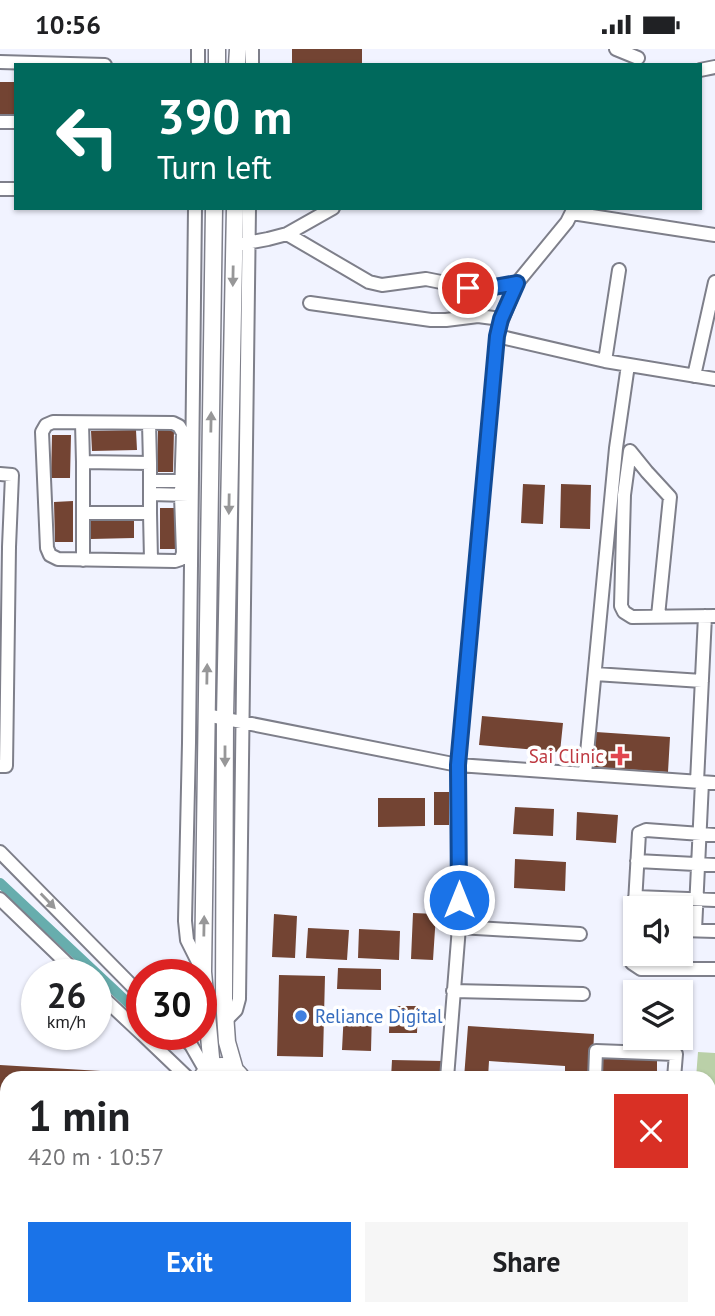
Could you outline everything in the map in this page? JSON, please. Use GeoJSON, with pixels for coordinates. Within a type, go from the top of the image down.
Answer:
{"type":"FeatureCollection","features":[{"type":"Feature","properties":{"kind":"main road"},"geometry":{"type":"LineString","coordinates":[[203,959],[214,210]]}},
{"type":"Feature","properties":{"kind":"main road"},"geometry":{"type":"LineString","coordinates":[[235,210],[241,244],[225,718],[224,985],[227,1042],[238,1071]]}},
{"type":"Feature","properties":{"kind":"main road"},"geometry":{"type":"LineString","coordinates":[[205,1050],[206,1071]]}},
{"type":"Feature","properties":{"kind":"main road"},"geometry":{"type":"LineString","coordinates":[[209,1071],[224,1065],[234,1071]]}},
{"type":"Feature","properties":{"kind":"street"},"geometry":{"type":"LineString","coordinates":[[615,49],[637,60]]}},
{"type":"Feature","properties":{"kind":"street"},"geometry":{"type":"LineString","coordinates":[[0,62],[20,63]]}},
{"type":"Feature","properties":{"kind":"street"},"geometry":{"type":"LineString","coordinates":[[195,210],[187,488],[185,921],[187,940],[196,959]]}},
{"type":"Feature","properties":{"kind":"street"},"geometry":{"type":"LineString","coordinates":[[225,1021],[236,1010],[239,999],[243,721],[241,244],[249,210]]}},
{"type":"Feature","properties":{"kind":"street"},"geometry":{"type":"LineString","coordinates":[[241,244],[287,234],[329,210]]}},
{"type":"Feature","properties":{"kind":"street"},"geometry":{"type":"LineString","coordinates":[[447,1071],[459,927],[458,765],[497,336],[501,319],[517,283],[573,211],[715,235]]}},
{"type":"Feature","properties":{"kind":"street"},"geometry":{"type":"LineString","coordinates":[[287,234],[376,284],[426,279],[476,289],[517,283]]}},
{"type":"Feature","properties":{"kind":"street"},"geometry":{"type":"LineString","coordinates":[[605,361],[620,270]]}},
{"type":"Feature","properties":{"kind":"street"},"geometry":{"type":"LineString","coordinates":[[694,376],[715,282]]}},
{"type":"Feature","properties":{"kind":"street"},"geometry":{"type":"LineString","coordinates":[[310,303],[431,320],[478,316],[501,319]]}},
{"type":"Feature","properties":{"kind":"street"},"geometry":{"type":"LineString","coordinates":[[497,336],[605,361],[715,379]]}},
{"type":"Feature","properties":{"kind":"street"},"geometry":{"type":"LineString","coordinates":[[585,774],[616,448],[628,365]]}},
{"type":"Feature","properties":{"kind":"street"},"geometry":{"type":"LineString","coordinates":[[53,422],[149,423],[173,423],[183,432],[187,488],[181,559],[83,560],[58,559],[50,555],[47,548],[42,432],[46,425],[53,422]]}},
{"type":"Feature","properties":{"kind":"street"},"geometry":{"type":"LineString","coordinates":[[82,423],[83,560]]}},
{"type":"Feature","properties":{"kind":"street"},"geometry":{"type":"LineString","coordinates":[[149,423],[151,560]]}},
{"type":"Feature","properties":{"kind":"street"},"geometry":{"type":"LineString","coordinates":[[658,616],[670,497],[630,451],[624,495],[621,601],[624,612],[632,617],[710,616],[702,681],[704,782],[695,930],[715,931]]}},
{"type":"Feature","properties":{"kind":"street"},"geometry":{"type":"LineString","coordinates":[[83,462],[150,463]]}},
{"type":"Feature","properties":{"kind":"street"},"geometry":{"type":"LineString","coordinates":[[0,474],[12,475],[5,547],[3,713],[6,766],[0,766]]}},
{"type":"Feature","properties":{"kind":"street"},"geometry":{"type":"LineString","coordinates":[[150,487],[187,488]]}},
{"type":"Feature","properties":{"kind":"street"},"geometry":{"type":"LineString","coordinates":[[83,513],[150,513]]}},
{"type":"Feature","properties":{"kind":"street"},"geometry":{"type":"LineString","coordinates":[[602,598],[621,601]]}},
{"type":"Feature","properties":{"kind":"street"},"geometry":{"type":"LineString","coordinates":[[594,674],[702,681]]}},
{"type":"Feature","properties":{"kind":"street"},"geometry":{"type":"LineString","coordinates":[[206,715],[458,765],[704,782]]}},
{"type":"Feature","properties":{"kind":"street"},"geometry":{"type":"LineString","coordinates":[[635,896],[639,837],[642,830],[715,835]]}},
{"type":"Feature","properties":{"kind":"street"},"geometry":{"type":"LineString","coordinates":[[0,852],[126,980]]}},
{"type":"Feature","properties":{"kind":"street"},"geometry":{"type":"LineString","coordinates":[[637,861],[715,865]]}},
{"type":"Feature","properties":{"kind":"street"},"geometry":{"type":"LineString","coordinates":[[0,899],[62,959]]}},
{"type":"Feature","properties":{"kind":"street"},"geometry":{"type":"LineString","coordinates":[[693,899],[715,900]]}},
{"type":"Feature","properties":{"kind":"street"},"geometry":{"type":"LineString","coordinates":[[459,927],[580,934]]}},
{"type":"Feature","properties":{"kind":"street"},"geometry":{"type":"LineString","coordinates":[[636,966],[641,969],[715,969]]}},
{"type":"Feature","properties":{"kind":"street"},"geometry":{"type":"LineString","coordinates":[[453,991],[583,994]]}},
{"type":"Feature","properties":{"kind":"street"},"geometry":{"type":"LineString","coordinates":[[112,1006],[126,1019]]}},
{"type":"Feature","properties":{"kind":"street"},"geometry":{"type":"LineString","coordinates":[[159,1050],[181,1071]]}},
{"type":"Feature","properties":{"kind":"street"},"geometry":{"type":"LineString","coordinates":[[194,1050],[205,1071]]}},
{"type":"Feature","properties":{"kind":"street"},"geometry":{"type":"LineString","coordinates":[[595,1071],[596,1051],[676,1053],[675,1071]]}},
{"type":"Feature","properties":{"kind":"green space"},"geometry":{"type":"Polygon","coordinates":[[[698,1052],[715,1053],[715,1071],[697,1071],[698,1052]]]}},
{"type":"Feature","properties":{"kind":"building"},"geometry":{"type":"Polygon","coordinates":[[[292,49],[362,49],[362,63],[292,63],[292,49]]]}},
{"type":"Feature","properties":{"kind":"building"},"geometry":{"type":"Polygon","coordinates":[[[0,82],[14,82],[14,115],[0,115],[0,82]]]}},
{"type":"Feature","properties":{"kind":"building"},"geometry":{"type":"Polygon","coordinates":[[[136,430],[137,450],[92,451],[91,431],[136,430]]]}},
{"type":"Feature","properties":{"kind":"building"},"geometry":{"type":"Polygon","coordinates":[[[158,430],[174,430],[173,472],[157,472],[158,430]]]}},
{"type":"Feature","properties":{"kind":"building"},"geometry":{"type":"Polygon","coordinates":[[[52,435],[71,435],[70,478],[51,478],[52,435]]]}},
{"type":"Feature","properties":{"kind":"building"},"geometry":{"type":"Polygon","coordinates":[[[523,484],[545,485],[543,524],[521,523],[523,484]]]}},
{"type":"Feature","properties":{"kind":"building"},"geometry":{"type":"Polygon","coordinates":[[[561,484],[591,485],[590,529],[560,528],[561,484]]]}},
{"type":"Feature","properties":{"kind":"building"},"geometry":{"type":"Polygon","coordinates":[[[73,501],[73,542],[55,542],[54,502],[73,501]]]}},
{"type":"Feature","properties":{"kind":"building"},"geometry":{"type":"Polygon","coordinates":[[[160,508],[175,508],[175,549],[160,549],[160,508]]]}},
{"type":"Feature","properties":{"kind":"building"},"geometry":{"type":"Polygon","coordinates":[[[134,520],[134,538],[91,539],[91,521],[134,520]]]}},
{"type":"Feature","properties":{"kind":"building"},"geometry":{"type":"Polygon","coordinates":[[[482,716],[563,723],[560,752],[479,745],[482,716]]]}},
{"type":"Feature","properties":{"kind":"building"},"geometry":{"type":"Polygon","coordinates":[[[596,732],[670,737],[668,772],[594,767],[596,732]]]}},
{"type":"Feature","properties":{"kind":"building"},"geometry":{"type":"Polygon","coordinates":[[[434,792],[449,792],[449,825],[434,825],[434,792]]]}},
{"type":"Feature","properties":{"kind":"building"},"geometry":{"type":"Polygon","coordinates":[[[378,798],[425,798],[425,826],[378,827],[378,798]]]}},
{"type":"Feature","properties":{"kind":"building"},"geometry":{"type":"Polygon","coordinates":[[[515,807],[554,809],[553,836],[513,834],[515,807]]]}},
{"type":"Feature","properties":{"kind":"building"},"geometry":{"type":"Polygon","coordinates":[[[577,812],[618,815],[616,843],[576,840],[577,812]]]}},
{"type":"Feature","properties":{"kind":"building"},"geometry":{"type":"Polygon","coordinates":[[[515,859],[566,862],[565,891],[514,888],[515,859]]]}},
{"type":"Feature","properties":{"kind":"building"},"geometry":{"type":"Polygon","coordinates":[[[413,913],[436,914],[433,960],[411,959],[413,913]]]}},
{"type":"Feature","properties":{"kind":"building"},"geometry":{"type":"Polygon","coordinates":[[[274,914],[297,916],[295,958],[272,957],[274,914]]]}},
{"type":"Feature","properties":{"kind":"building"},"geometry":{"type":"Polygon","coordinates":[[[308,928],[349,930],[347,960],[306,958],[308,928]]]}},
{"type":"Feature","properties":{"kind":"building"},"geometry":{"type":"Polygon","coordinates":[[[359,929],[400,931],[399,960],[358,958],[359,929]]]}},
{"type":"Feature","properties":{"kind":"building"},"geometry":{"type":"Polygon","coordinates":[[[338,968],[381,969],[381,990],[337,989],[338,968]]]}},
{"type":"Feature","properties":{"kind":"building","name":"Reliance Digital"},"geometry":{"type":"Polygon","coordinates":[[[279,975],[325,976],[323,1057],[277,1056],[279,975]]]}},
{"type":"Feature","properties":{"kind":"building"},"geometry":{"type":"Polygon","coordinates":[[[390,1006],[418,1006],[417,1033],[389,1033],[390,1006]]]}},
{"type":"Feature","properties":{"kind":"building"},"geometry":{"type":"Polygon","coordinates":[[[344,1011],[372,1011],[371,1051],[342,1050],[344,1011]]]}},
{"type":"Feature","properties":{"kind":"building"},"geometry":{"type":"Polygon","coordinates":[[[468,1026],[594,1034],[592,1071],[565,1071],[565,1066],[489,1061],[488,1071],[465,1071],[468,1026]]]}},
{"type":"Feature","properties":{"kind":"building"},"geometry":{"type":"Polygon","coordinates":[[[600,1056],[657,1056],[657,1071],[600,1071],[600,1056]]]}},
{"type":"Feature","properties":{"kind":"building"},"geometry":{"type":"Polygon","coordinates":[[[392,1060],[443,1061],[443,1071],[391,1071],[392,1060]]]}},
{"type":"Feature","properties":{"kind":"building"},"geometry":{"type":"Polygon","coordinates":[[[0,1065],[101,1071],[0,1071],[0,1065]]]}},
{"type":"Feature","properties":{"kind":"waterway"},"geometry":{"type":"LineString","coordinates":[[0,883],[126,1001]]}},
{"type":"Feature","properties":{"kind":"place","name":"Sai Clinic"},"geometry":{"type":"Point","coordinates":[620,756]}},
{"type":"Feature","properties":{"kind":"place","name":"Reliance Digital"},"geometry":{"type":"Point","coordinates":[301,1016]}},
{"type":"Feature","properties":{"kind":"route"},"geometry":{"type":"LineString","coordinates":[[459,900],[458,765],[497,336],[501,319],[517,283],[483,289],[468,288]]}}]}
